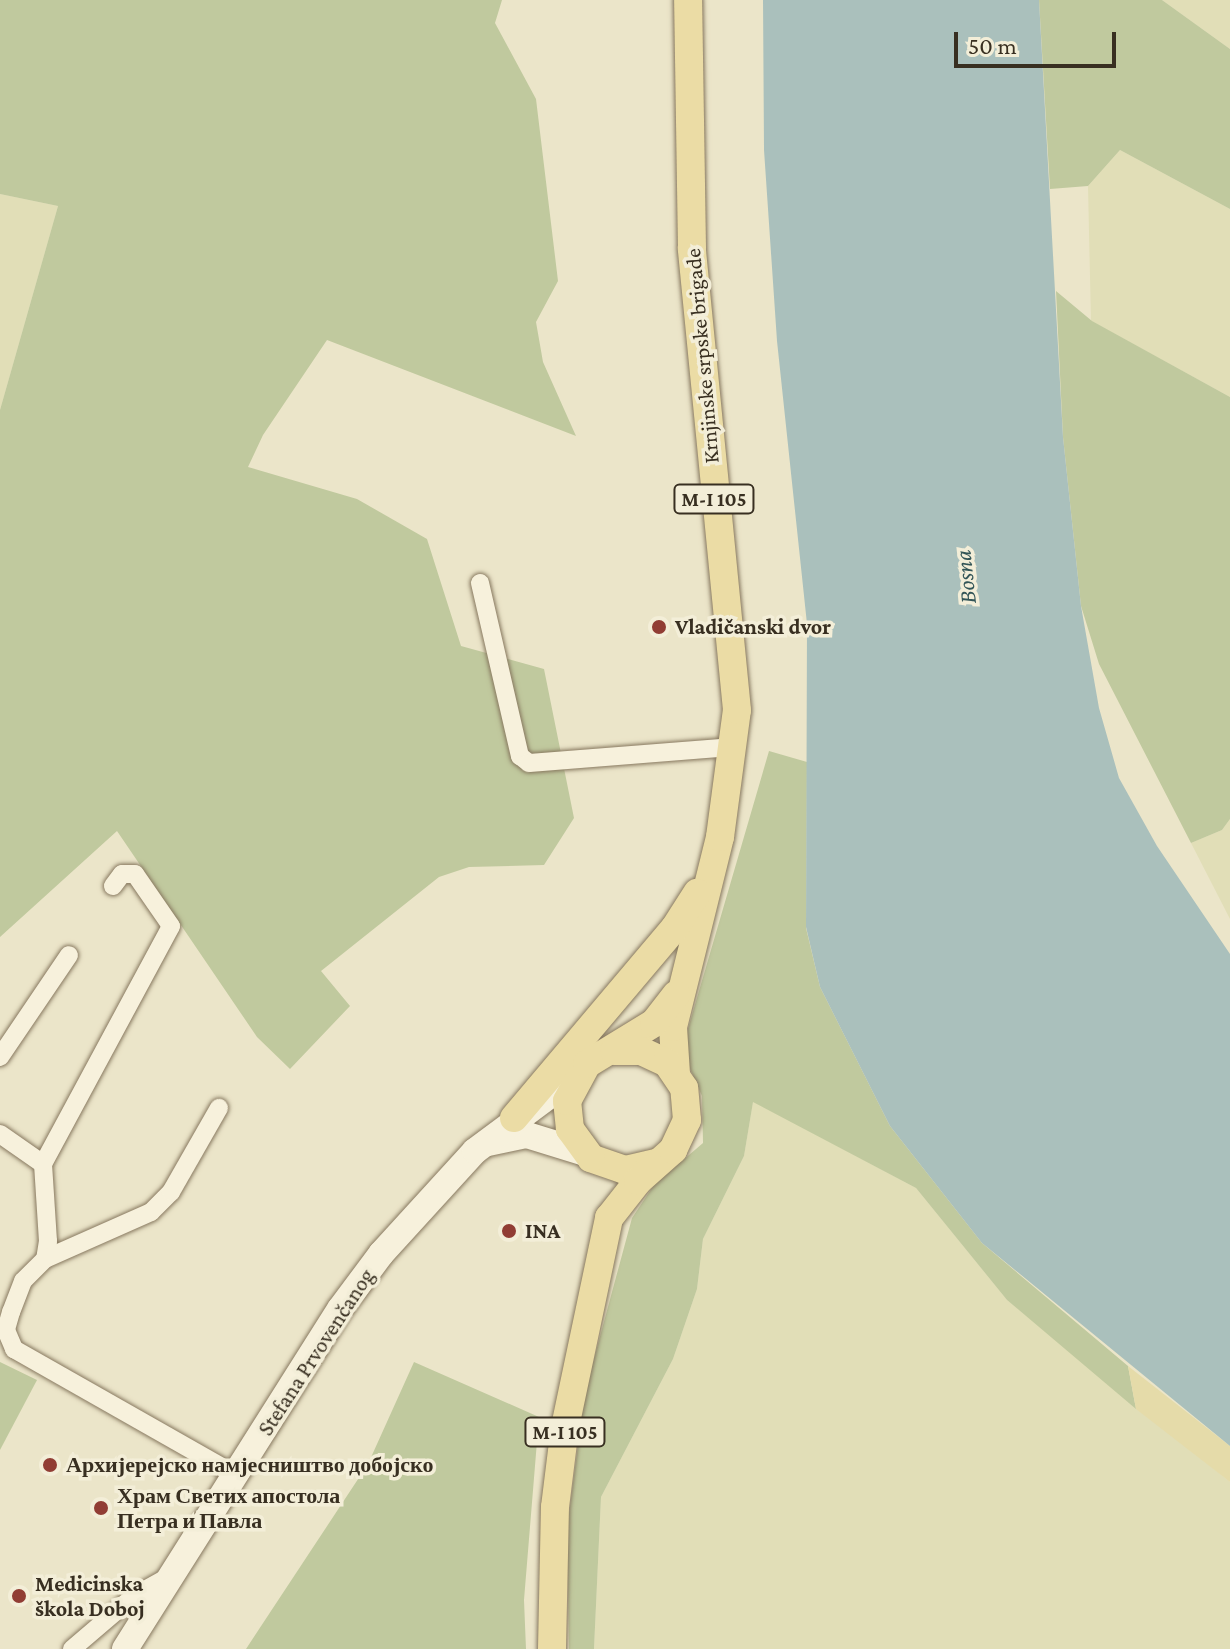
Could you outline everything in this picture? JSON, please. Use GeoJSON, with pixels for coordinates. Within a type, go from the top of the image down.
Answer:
{"type":"FeatureCollection","features":[{"type":"Feature","properties":{"kind":"main road","name":"Krnjinske srpske brigade"},"geometry":{"type":"LineString","coordinates":[[679,991],[710,872],[734,747],[734,674],[702,391],[692,248],[688,0]]}},
{"type":"Feature","properties":{"kind":"main road"},"geometry":{"type":"LineString","coordinates":[[514,1118],[674,929],[710,872]]}},
{"type":"Feature","properties":{"kind":"main road","name":"M-I 105"},"geometry":{"type":"LineString","coordinates":[[609,1218],[588,1155],[567,1115],[577,1075],[654,1023],[679,991]]}},
{"type":"Feature","properties":{"kind":"main road","name":"M-I 105"},"geometry":{"type":"LineString","coordinates":[[552,1649],[555,1507],[565,1427],[609,1218],[682,1136],[687,1120],[688,1104],[676,1074],[673,1027],[679,991]]}},
{"type":"Feature","properties":{"kind":"main road"},"geometry":{"type":"LineString","coordinates":[[614,1051],[655,1056],[676,1074]]}},
{"type":"Feature","properties":{"kind":"main road"},"geometry":{"type":"LineString","coordinates":[[588,1155],[625,1170],[660,1161]]}},
{"type":"Feature","properties":{"kind":"street"},"geometry":{"type":"LineString","coordinates":[[480,583],[520,756],[529,763],[734,747]]}},
{"type":"Feature","properties":{"kind":"street"},"geometry":{"type":"LineString","coordinates":[[45,1259],[43,1164],[171,926],[135,874],[122,874],[113,886]]}},
{"type":"Feature","properties":{"kind":"street"},"geometry":{"type":"LineString","coordinates":[[0,1057],[69,955]]}},
{"type":"Feature","properties":{"kind":"street","name":"Stefana Prvovenčanog"},"geometry":{"type":"LineString","coordinates":[[125,1649],[340,1309],[403,1228],[475,1151],[514,1118],[577,1075]]}},
{"type":"Feature","properties":{"kind":"street"},"geometry":{"type":"LineString","coordinates":[[219,1108],[171,1192],[151,1212],[45,1259],[23,1281],[6,1330],[14,1349],[236,1475]]}},
{"type":"Feature","properties":{"kind":"street"},"geometry":{"type":"LineString","coordinates":[[0,1134],[43,1164]]}},
{"type":"Feature","properties":{"kind":"street"},"geometry":{"type":"LineString","coordinates":[[475,1151],[510,1136],[527,1135],[588,1155]]}},
{"type":"Feature","properties":{"kind":"street"},"geometry":{"type":"LineString","coordinates":[[72,1649],[134,1596],[174,1574]]}},
{"type":"Feature","properties":{"kind":"shaded area"},"geometry":{"type":"Polygon","coordinates":[[[1162,0],[1230,0],[1230,49],[1162,0]]]}},
{"type":"Feature","properties":{"kind":"shaded area"},"geometry":{"type":"Polygon","coordinates":[[[1120,150],[1230,209],[1230,397],[1091,321],[1088,186],[1120,150]]]}},
{"type":"Feature","properties":{"kind":"shaded area"},"geometry":{"type":"Polygon","coordinates":[[[0,194],[58,206],[0,410],[0,194]]]}},
{"type":"Feature","properties":{"kind":"shaded area"},"geometry":{"type":"Polygon","coordinates":[[[1230,819],[1230,919],[1191,843],[1222,830],[1230,819]]]}},
{"type":"Feature","properties":{"kind":"shaded area"},"geometry":{"type":"Polygon","coordinates":[[[753,1101],[916,1188],[1007,1300],[1230,1482],[1230,1649],[594,1649],[601,1497],[673,1359],[697,1289],[703,1239],[744,1156],[753,1101]]]}},
{"type":"Feature","properties":{"kind":"green space"},"geometry":{"type":"Polygon","coordinates":[[[0,0],[502,0],[495,23],[536,99],[558,281],[536,322],[543,362],[576,436],[327,340],[263,435],[248,467],[357,499],[427,539],[461,646],[544,669],[574,818],[544,865],[469,867],[439,877],[321,971],[350,1006],[290,1069],[257,1037],[117,831],[0,937],[0,410],[58,206],[0,194],[0,0]]]}},
{"type":"Feature","properties":{"kind":"green space"},"geometry":{"type":"Polygon","coordinates":[[[1039,0],[1162,0],[1230,49],[1230,209],[1120,150],[1088,186],[1050,189],[1039,0]]]}},
{"type":"Feature","properties":{"kind":"green space"},"geometry":{"type":"Polygon","coordinates":[[[1056,291],[1092,321],[1230,397],[1230,819],[1222,830],[1191,843],[1099,664],[1081,606],[1063,437],[1056,291]]]}},
{"type":"Feature","properties":{"kind":"green space"},"geometry":{"type":"Polygon","coordinates":[[[769,751],[807,762],[806,928],[820,987],[890,1126],[982,1243],[1128,1366],[1136,1409],[1007,1300],[916,1188],[753,1102],[744,1156],[703,1239],[697,1289],[673,1359],[601,1497],[594,1649],[569,1649],[567,1529],[585,1392],[632,1218],[654,1185],[703,1143],[702,1096],[686,1059],[685,1039],[769,751]]]}},
{"type":"Feature","properties":{"kind":"green space"},"geometry":{"type":"Polygon","coordinates":[[[0,1362],[37,1380],[0,1450],[0,1362]]]}},
{"type":"Feature","properties":{"kind":"green space"},"geometry":{"type":"Polygon","coordinates":[[[414,1362],[539,1417],[524,1600],[526,1649],[246,1649],[368,1464],[414,1362]]]}},
{"type":"Feature","properties":{"kind":"sand"},"geometry":{"type":"Polygon","coordinates":[[[1128,1366],[1230,1446],[1230,1482],[1136,1409],[1128,1366]]]}},
{"type":"Feature","properties":{"kind":"water","name":"Bosna"},"geometry":{"type":"Polygon","coordinates":[[[763,0],[1039,0],[1063,437],[1081,606],[1099,708],[1119,778],[1157,846],[1230,954],[1230,1446],[982,1243],[890,1126],[820,987],[806,927],[807,624],[777,341],[764,150],[763,0]]]}},
{"type":"Feature","properties":{"kind":"place","name":"Vladičanski dvor"},"geometry":{"type":"Point","coordinates":[659,627]}},
{"type":"Feature","properties":{"kind":"place","name":"INA"},"geometry":{"type":"Point","coordinates":[509,1231]}},
{"type":"Feature","properties":{"kind":"place","name":"Архијерејско намјесништво добојско"},"geometry":{"type":"Point","coordinates":[50,1465]}},
{"type":"Feature","properties":{"kind":"place","name":"Храм Светих апостола Петра и Павла"},"geometry":{"type":"Point","coordinates":[101,1508]}},
{"type":"Feature","properties":{"kind":"place","name":"Medicinska škola Doboj"},"geometry":{"type":"Point","coordinates":[19,1596]}}]}
